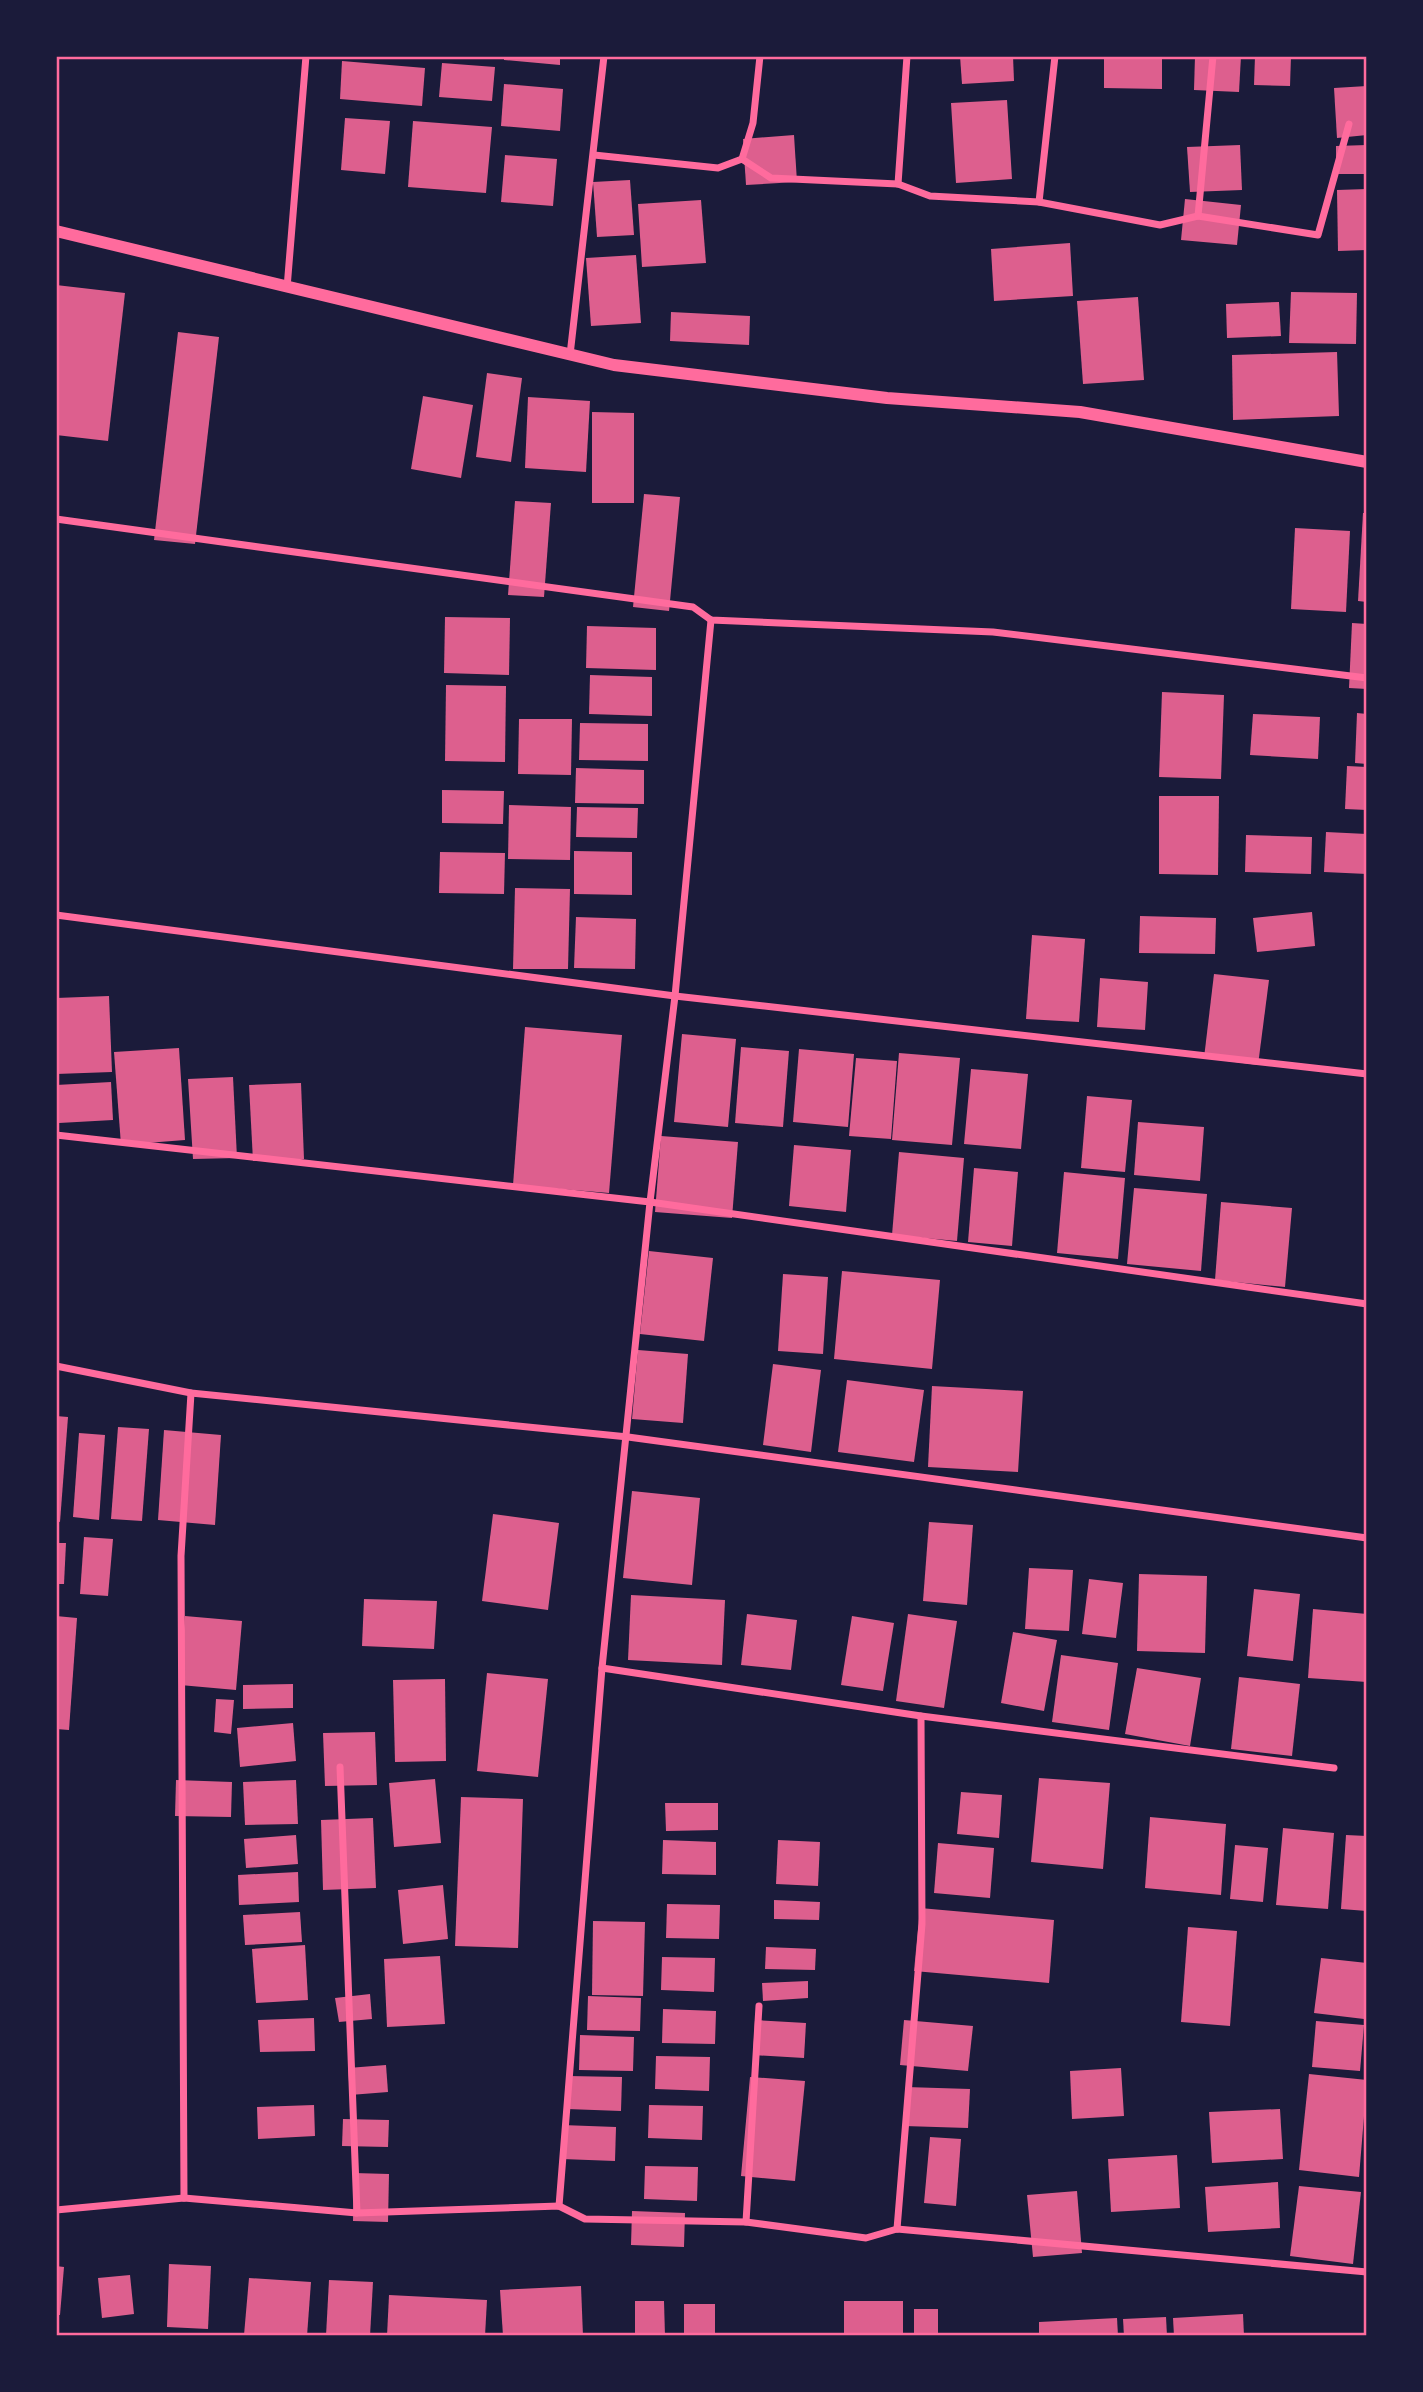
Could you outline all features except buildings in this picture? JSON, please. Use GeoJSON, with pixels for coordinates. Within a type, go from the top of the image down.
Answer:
{"type":"FeatureCollection","features":[{"type":"Feature","properties":{"kind":"street"},"geometry":{"type":"LineString","coordinates":[[287,288],[306,56]]}},
{"type":"Feature","properties":{"kind":"street"},"geometry":{"type":"LineString","coordinates":[[570,355],[604,56]]}},
{"type":"Feature","properties":{"kind":"street"},"geometry":{"type":"LineString","coordinates":[[742,159],[753,123],[760,56]]}},
{"type":"Feature","properties":{"kind":"street"},"geometry":{"type":"LineString","coordinates":[[898,184],[907,56]]}},
{"type":"Feature","properties":{"kind":"street"},"geometry":{"type":"LineString","coordinates":[[1040,202],[1055,56]]}},
{"type":"Feature","properties":{"kind":"street"},"geometry":{"type":"LineString","coordinates":[[1198,216],[1213,56]]}},
{"type":"Feature","properties":{"kind":"street"},"geometry":{"type":"LineString","coordinates":[[742,159],[771,178],[898,184],[930,195],[1040,202],[1160,225],[1198,216],[1318,236],[1349,124]]}},
{"type":"Feature","properties":{"kind":"street"},"geometry":{"type":"LineString","coordinates":[[594,155],[718,168],[742,159]]}},
{"type":"Feature","properties":{"kind":"street"},"geometry":{"type":"LineString","coordinates":[[56,230],[614,365],[887,398],[1080,412],[1367,462]]}},
{"type":"Feature","properties":{"kind":"street"},"geometry":{"type":"LineString","coordinates":[[56,519],[693,607],[711,620],[993,632],[1367,678]]}},
{"type":"Feature","properties":{"kind":"street"},"geometry":{"type":"LineString","coordinates":[[559,2206],[602,1668],[628,1437],[650,1202],[675,996],[711,620]]}},
{"type":"Feature","properties":{"kind":"street"},"geometry":{"type":"LineString","coordinates":[[56,915],[675,996],[1367,1074]]}},
{"type":"Feature","properties":{"kind":"street"},"geometry":{"type":"LineString","coordinates":[[56,1135],[650,1202],[1367,1304]]}},
{"type":"Feature","properties":{"kind":"street"},"geometry":{"type":"LineString","coordinates":[[56,1366],[191,1393],[628,1437],[1367,1538]]}},
{"type":"Feature","properties":{"kind":"street"},"geometry":{"type":"LineString","coordinates":[[184,2198],[181,1556],[191,1393]]}},
{"type":"Feature","properties":{"kind":"street"},"geometry":{"type":"LineString","coordinates":[[602,1668],[921,1716],[1334,1768]]}},
{"type":"Feature","properties":{"kind":"street"},"geometry":{"type":"LineString","coordinates":[[897,2229],[922,1924],[921,1716]]}},
{"type":"Feature","properties":{"kind":"street"},"geometry":{"type":"LineString","coordinates":[[340,1767],[357,2213]]}},
{"type":"Feature","properties":{"kind":"street"},"geometry":{"type":"LineString","coordinates":[[746,2221],[759,2006]]}},
{"type":"Feature","properties":{"kind":"street"},"geometry":{"type":"LineString","coordinates":[[56,2210],[184,2198],[357,2213],[559,2206],[585,2219],[746,2221],[866,2238],[897,2229],[1367,2272]]}}]}
